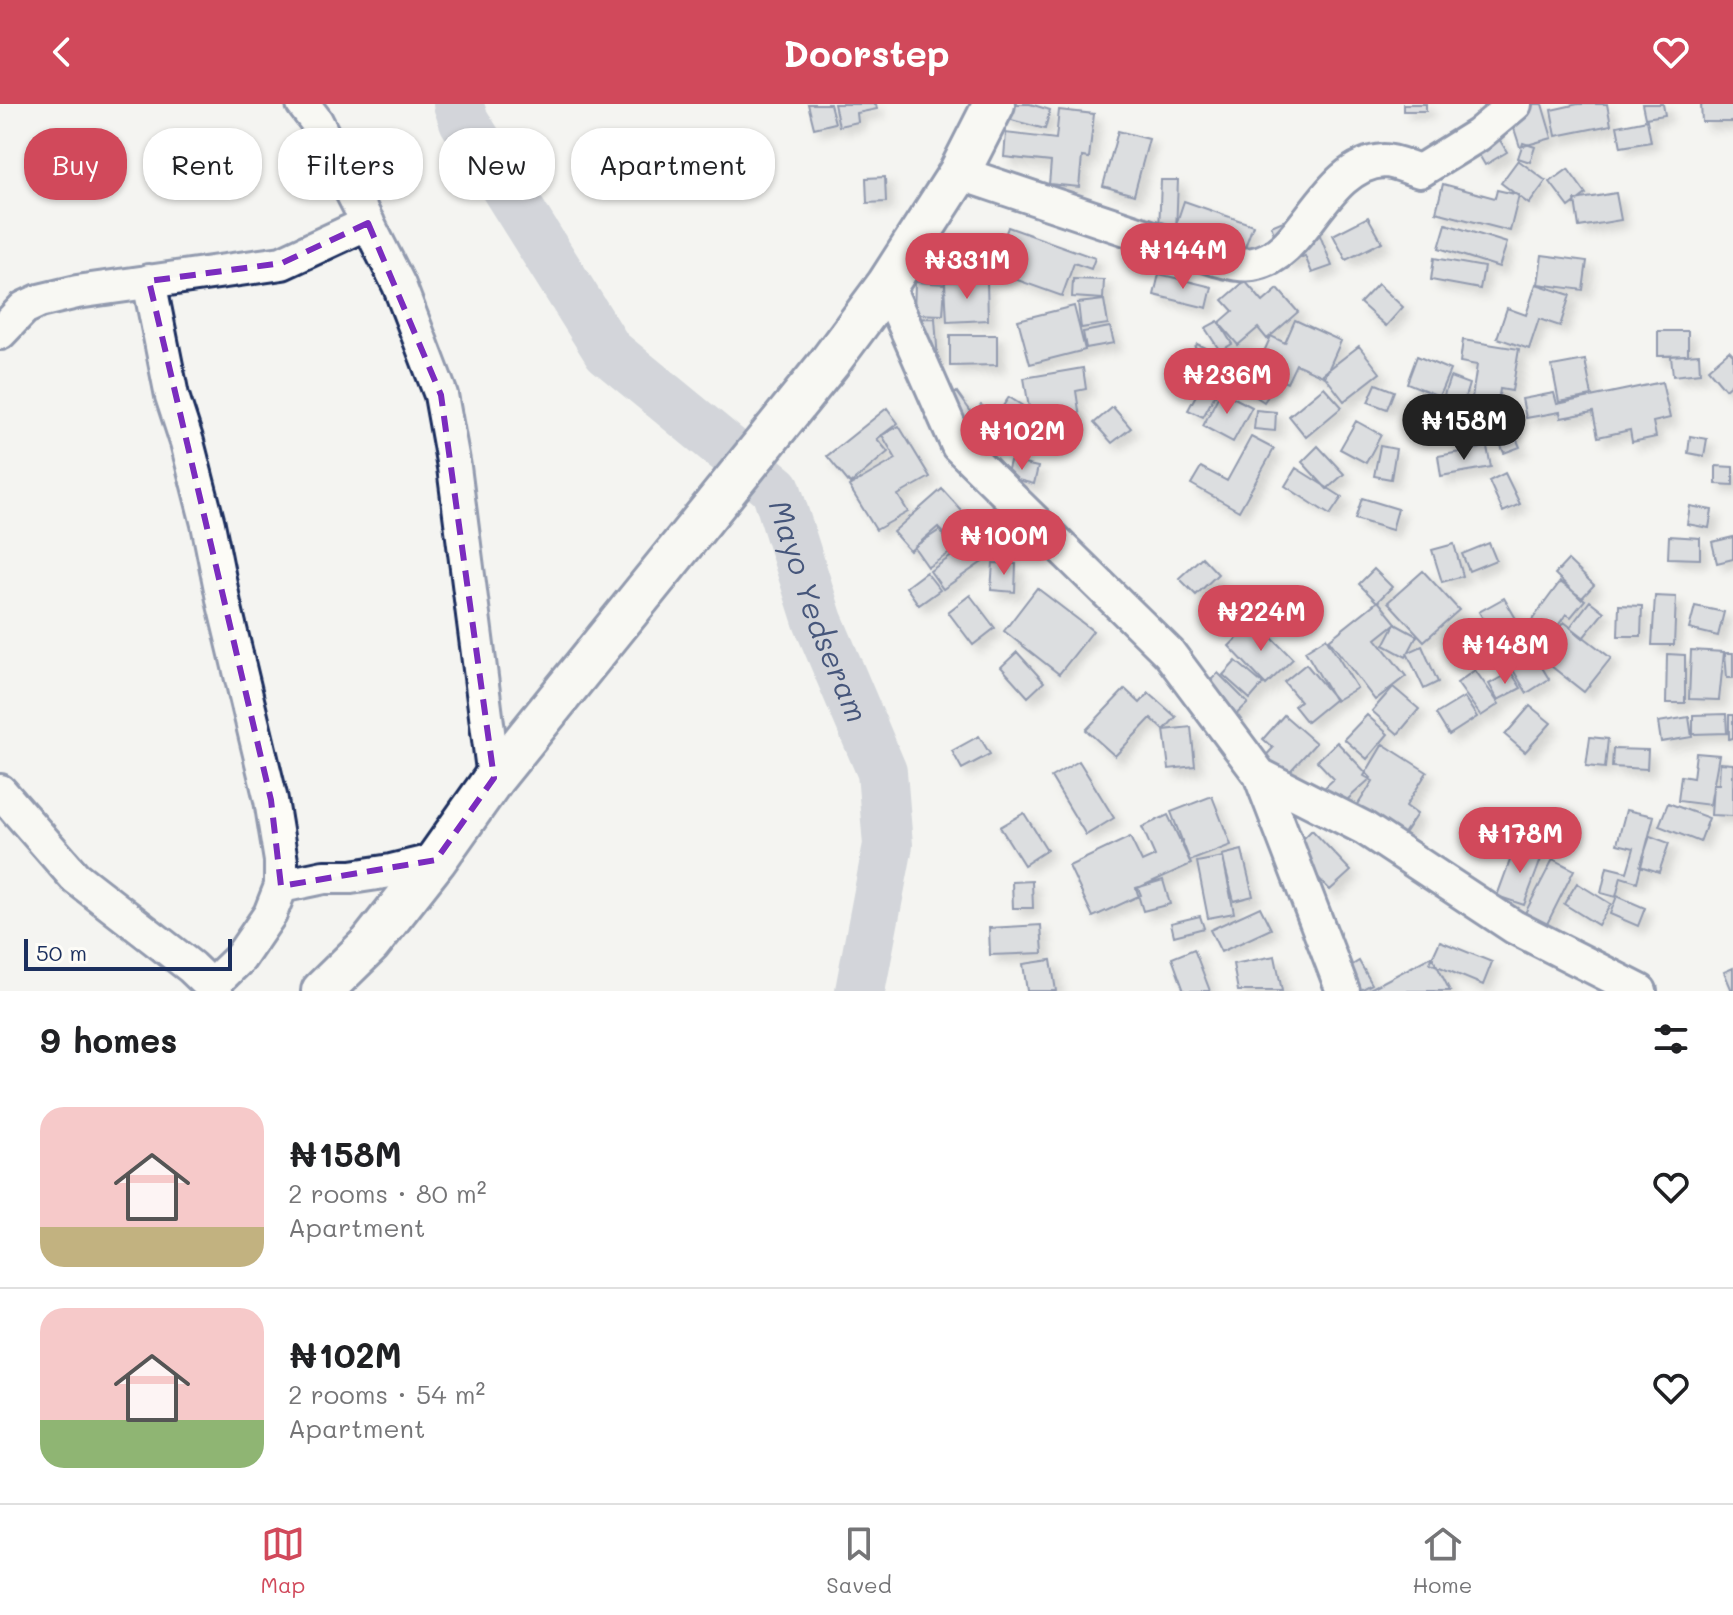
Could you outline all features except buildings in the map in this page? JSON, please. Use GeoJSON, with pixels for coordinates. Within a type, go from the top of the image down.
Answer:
{"type":"FeatureCollection","features":[{"type":"Feature","properties":{"kind":"main road"},"geometry":{"type":"LineString","coordinates":[[322,991],[370,944],[436,860],[494,778],[829,363],[887,285],[959,173],[994,104]]}},
{"type":"Feature","properties":{"kind":"street"},"geometry":{"type":"LineString","coordinates":[[303,104],[316,121],[399,285],[441,395],[466,553],[494,778]]}},
{"type":"Feature","properties":{"kind":"street"},"geometry":{"type":"LineString","coordinates":[[959,173],[1216,259],[1254,264],[1278,256],[1316,207],[1357,168],[1386,161],[1420,171],[1478,135],[1515,104]]}},
{"type":"Feature","properties":{"kind":"street"},"geometry":{"type":"LineString","coordinates":[[0,333],[24,308],[39,301],[77,292],[282,263],[368,223]]}},
{"type":"Feature","properties":{"kind":"street"},"geometry":{"type":"LineString","coordinates":[[0,791],[75,877],[214,988],[240,958],[270,914],[281,886],[281,861],[271,800],[208,524],[172,396],[149,281]]}},
{"type":"Feature","properties":{"kind":"street"},"geometry":{"type":"LineString","coordinates":[[887,285],[958,446],[1169,653],[1260,775],[1343,991]]}},
{"type":"Feature","properties":{"kind":"street"},"geometry":{"type":"LineString","coordinates":[[1260,775],[1364,828],[1514,927],[1640,991]]}},
{"type":"Feature","properties":{"kind":"street"},"geometry":{"type":"LineString","coordinates":[[281,886],[324,877],[351,877],[391,871],[436,860]]}},
{"type":"Feature","properties":{"kind":"highlighted area"},"geometry":{"type":"Polygon","coordinates":[[[368,223],[441,395],[494,778],[436,860],[281,886],[271,800],[149,281],[282,263],[368,223]]]}},
{"type":"Feature","properties":{"kind":"waterway","name":"Mayo Yedseram"},"geometry":{"type":"LineString","coordinates":[[458,104],[464,121],[608,351],[776,489],[818,621],[882,772],[888,845],[860,991]]}}]}
